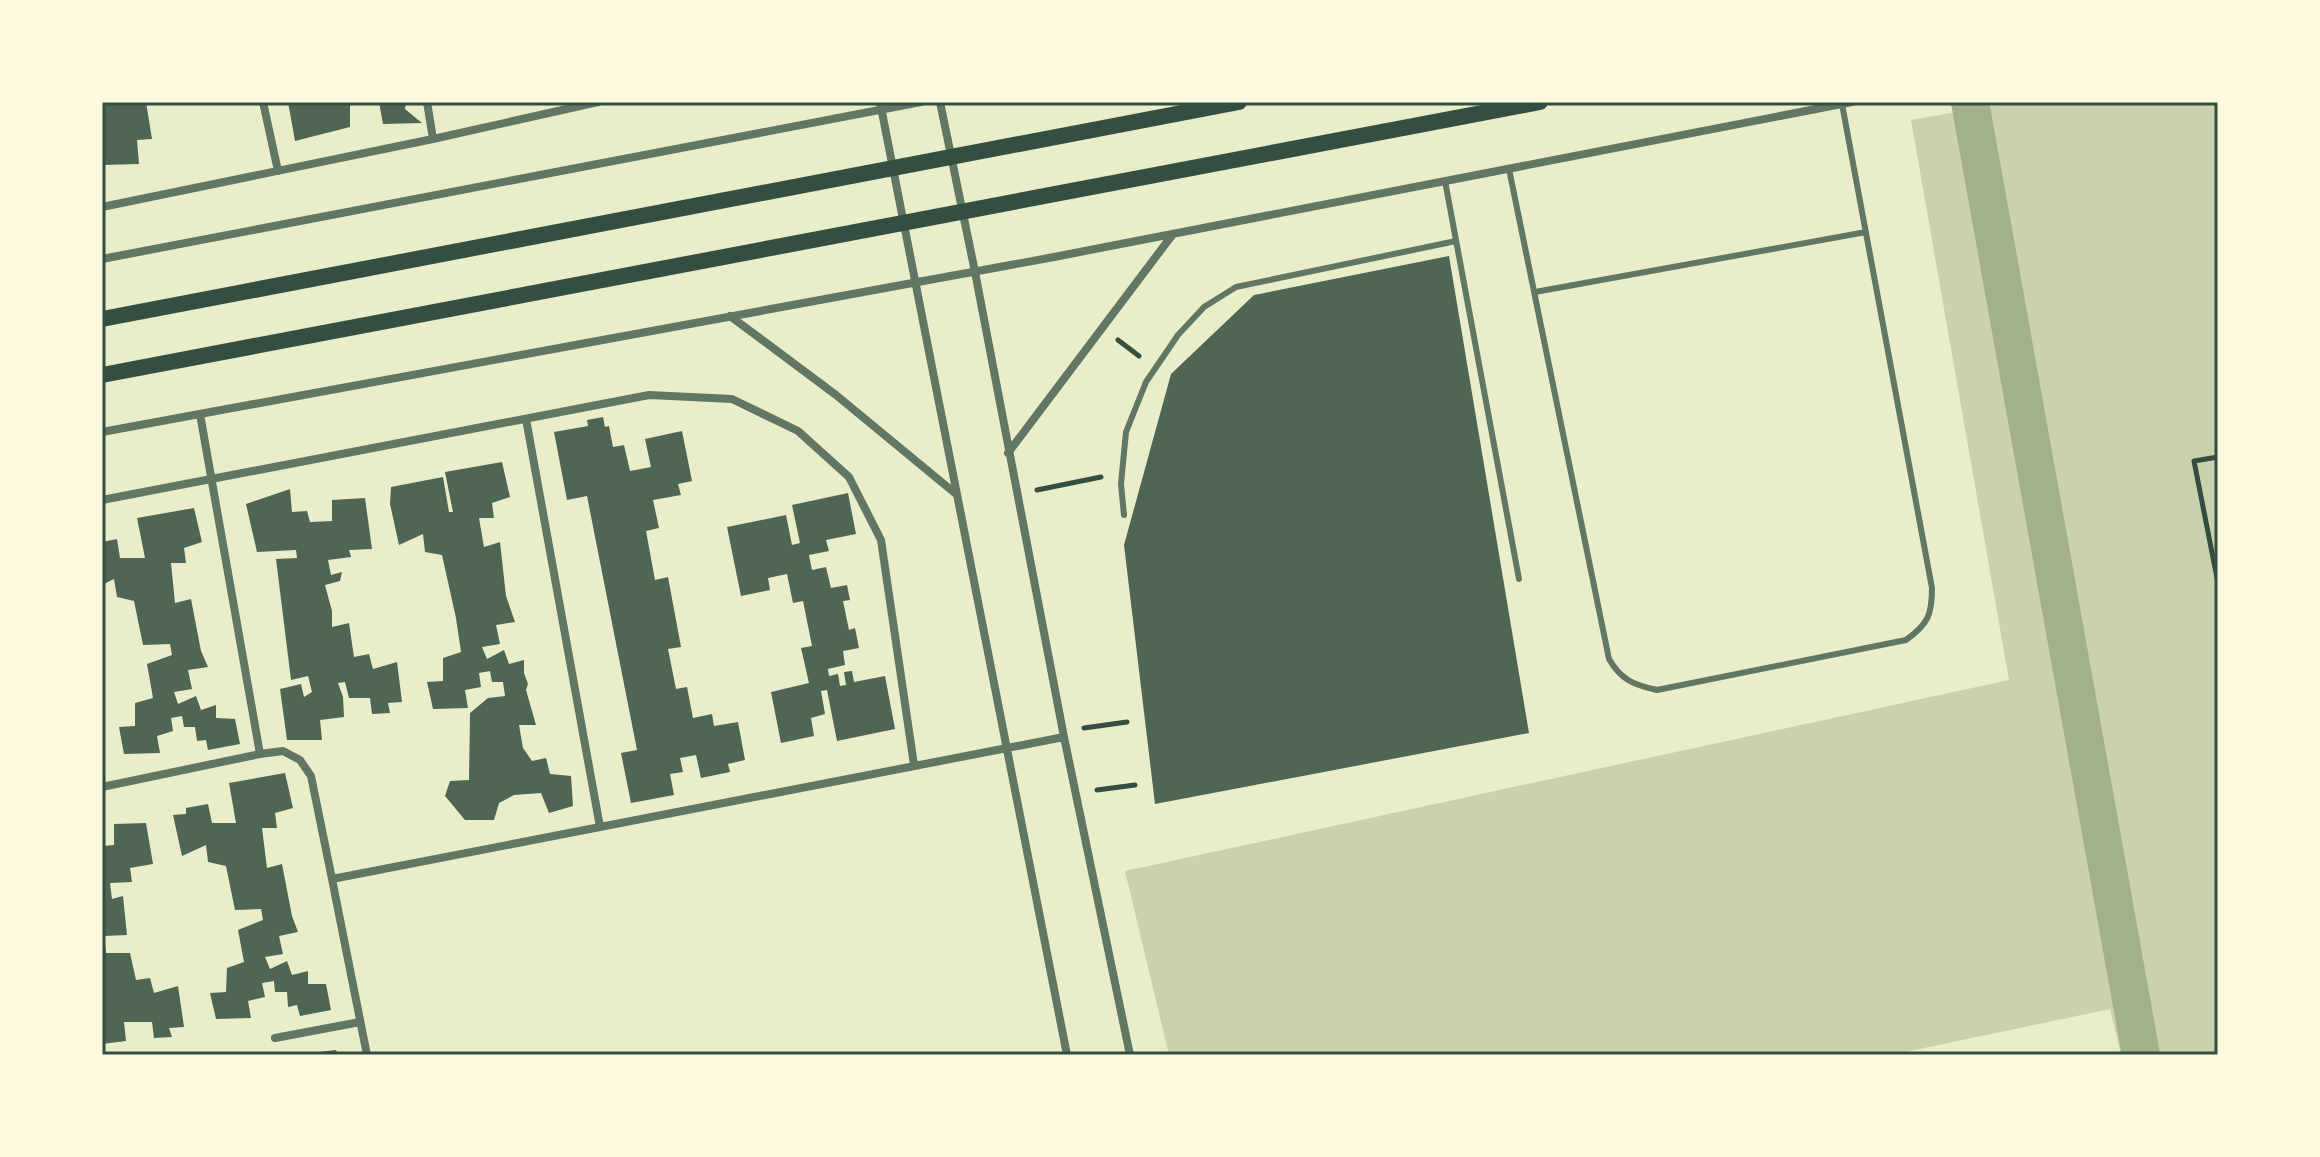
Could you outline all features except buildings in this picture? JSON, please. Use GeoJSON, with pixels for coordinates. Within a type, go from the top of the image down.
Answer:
{"type":"FeatureCollection","features":[{"type":"Feature","properties":{"kind":"main road"},"geometry":{"type":"LineString","coordinates":[[102,319],[1239,102]]}},
{"type":"Feature","properties":{"kind":"main road"},"geometry":{"type":"LineString","coordinates":[[102,375],[1540,102]]}},
{"type":"Feature","properties":{"kind":"street"},"geometry":{"type":"LineString","coordinates":[[263,102],[278,171]]}},
{"type":"Feature","properties":{"kind":"street"},"geometry":{"type":"LineString","coordinates":[[427,102],[433,139]]}},
{"type":"Feature","properties":{"kind":"street"},"geometry":{"type":"LineString","coordinates":[[102,207],[598,102]]}},
{"type":"Feature","properties":{"kind":"street"},"geometry":{"type":"LineString","coordinates":[[102,259],[880,105],[921,102]]}},
{"type":"Feature","properties":{"kind":"street"},"geometry":{"type":"LineString","coordinates":[[940,102],[1063,734],[1130,1055]]}},
{"type":"Feature","properties":{"kind":"street"},"geometry":{"type":"LineString","coordinates":[[102,432],[975,272],[1847,103]]}},
{"type":"Feature","properties":{"kind":"street"},"geometry":{"type":"LineString","coordinates":[[880,105],[1067,1055]]}},
{"type":"Feature","properties":{"kind":"street"},"geometry":{"type":"LineString","coordinates":[[1008,453],[1173,234]]}},
{"type":"Feature","properties":{"kind":"street"},"geometry":{"type":"LineString","coordinates":[[730,316],[836,395],[956,495]]}},
{"type":"Feature","properties":{"kind":"street"},"geometry":{"type":"LineString","coordinates":[[102,500],[649,395],[732,399],[798,431],[849,477],[881,540],[914,765]]}},
{"type":"Feature","properties":{"kind":"street"},"geometry":{"type":"LineString","coordinates":[[200,414],[260,754]]}},
{"type":"Feature","properties":{"kind":"street"},"geometry":{"type":"LineString","coordinates":[[526,419],[600,827]]}},
{"type":"Feature","properties":{"kind":"street"},"geometry":{"type":"LineString","coordinates":[[332,879],[1005,748],[1063,734]]}},
{"type":"Feature","properties":{"kind":"street"},"geometry":{"type":"LineString","coordinates":[[102,787],[260,754],[283,751],[300,760],[311,776],[367,1055]]}},
{"type":"Feature","properties":{"kind":"street"},"geometry":{"type":"LineString","coordinates":[[275,1038],[360,1022]]}},
{"type":"Feature","properties":{"kind":"lane"},"geometry":{"type":"LineString","coordinates":[[1509,169],[1609,659],[1618,675],[1636,686],[1657,690],[1906,640],[1923,628],[1932,609],[1932,588],[1866,232],[1847,103]]}},
{"type":"Feature","properties":{"kind":"lane"},"geometry":{"type":"LineString","coordinates":[[1445,181],[1519,579]]}},
{"type":"Feature","properties":{"kind":"lane"},"geometry":{"type":"LineString","coordinates":[[1535,292],[1866,232]]}},
{"type":"Feature","properties":{"kind":"lane"},"geometry":{"type":"LineString","coordinates":[[1124,515],[1122,473],[1126,432],[1146,382],[1178,335],[1204,307],[1236,287],[1456,241]]}},
{"type":"Feature","properties":{"kind":"path"},"geometry":{"type":"LineString","coordinates":[[1102,328],[1155,369]]}},
{"type":"Feature","properties":{"kind":"path"},"geometry":{"type":"LineString","coordinates":[[2218,457],[2194,461],[2218,583]]}},
{"type":"Feature","properties":{"kind":"path"},"geometry":{"type":"LineString","coordinates":[[1016,495],[1122,473]]}},
{"type":"Feature","properties":{"kind":"path"},"geometry":{"type":"LineString","coordinates":[[1063,734],[1127,722]]}},
{"type":"Feature","properties":{"kind":"path"},"geometry":{"type":"LineString","coordinates":[[1075,794],[1135,785]]}},
{"type":"Feature","properties":{"kind":"green space"},"geometry":{"type":"Polygon","coordinates":[[[2014,102],[2218,102],[2218,1055],[2121,1055],[2110,1009],[1891,1055],[1169,1055],[1125,871],[2009,680],[1911,120],[2014,102]]]}},
{"type":"Feature","properties":{"kind":"waterway"},"geometry":{"type":"LineString","coordinates":[[1970,102],[2141,1055]]}}]}
